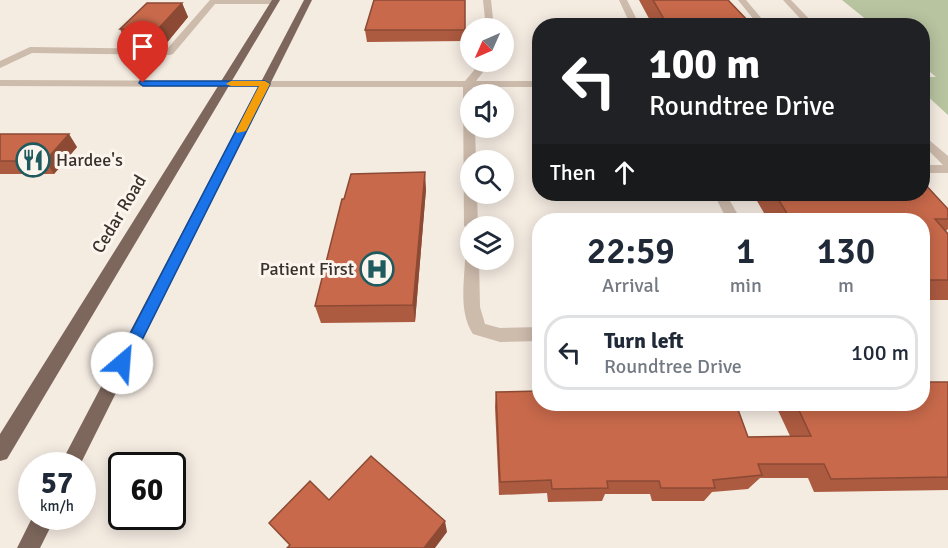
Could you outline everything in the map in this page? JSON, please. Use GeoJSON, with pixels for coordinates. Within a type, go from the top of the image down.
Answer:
{"type":"FeatureCollection","features":[{"type":"Feature","properties":{"kind":"main road"},"geometry":{"type":"LineString","coordinates":[[77,452],[308,0]]}},
{"type":"Feature","properties":{"kind":"main road","name":"Cedar Road"},"geometry":{"type":"LineString","coordinates":[[0,452],[275,1]]}},
{"type":"Feature","properties":{"kind":"main road"},"geometry":{"type":"LineString","coordinates":[[28,548],[38,530]]}},
{"type":"Feature","properties":{"kind":"street"},"geometry":{"type":"LineString","coordinates":[[487,0],[489,18]]}},
{"type":"Feature","properties":{"kind":"street"},"geometry":{"type":"LineString","coordinates":[[623,0],[632,18]]}},
{"type":"Feature","properties":{"kind":"street"},"geometry":{"type":"LineString","coordinates":[[742,0],[757,18]]}},
{"type":"Feature","properties":{"kind":"street"},"geometry":{"type":"LineString","coordinates":[[787,0],[804,18]]}},
{"type":"Feature","properties":{"kind":"street"},"geometry":{"type":"LineString","coordinates":[[0,65],[30,50],[170,52],[214,1],[275,1]]}},
{"type":"Feature","properties":{"kind":"street"},"geometry":{"type":"LineString","coordinates":[[468,84],[478,72]]}},
{"type":"Feature","properties":{"kind":"street"},"geometry":{"type":"LineString","coordinates":[[0,83],[460,84]]}},
{"type":"Feature","properties":{"kind":"street"},"geometry":{"type":"LineString","coordinates":[[514,84],[532,84]]}},
{"type":"Feature","properties":{"kind":"street"},"geometry":{"type":"LineString","coordinates":[[469,138],[471,216]]}},
{"type":"Feature","properties":{"kind":"street"},"geometry":{"type":"LineString","coordinates":[[930,145],[948,163]]}},
{"type":"Feature","properties":{"kind":"street"},"geometry":{"type":"LineString","coordinates":[[930,169],[948,168]]}},
{"type":"Feature","properties":{"kind":"street"},"geometry":{"type":"LineString","coordinates":[[472,270],[473,320],[480,329],[493,333],[532,334]]}},
{"type":"Feature","properties":{"kind":"green space"},"geometry":{"type":"Polygon","coordinates":[[[842,0],[948,0],[948,115],[930,98],[930,77],[936,77],[930,72],[930,18],[864,18],[842,0]]]}},
{"type":"Feature","properties":{"kind":"building"},"geometry":{"type":"Polygon","coordinates":[[[374,0],[465,0],[465,18],[460,18],[460,30],[365,30],[374,0]]]}},
{"type":"Feature","properties":{"kind":"building"},"geometry":{"type":"Polygon","coordinates":[[[653,0],[728,0],[745,18],[663,18],[653,0]]]}},
{"type":"Feature","properties":{"kind":"building"},"geometry":{"type":"Polygon","coordinates":[[[147,3],[182,3],[158,29],[120,29],[147,3]]]}},
{"type":"Feature","properties":{"kind":"building"},"geometry":{"type":"Polygon","coordinates":[[[0,134],[69,134],[45,161],[0,161],[0,134]]]}},
{"type":"Feature","properties":{"kind":"building","name":"Patient First"},"geometry":{"type":"Polygon","coordinates":[[[425,172],[413,305],[315,306],[342,199],[344,199],[351,174],[425,172]]]}},
{"type":"Feature","properties":{"kind":"building"},"geometry":{"type":"Polygon","coordinates":[[[930,190],[948,209],[948,219],[935,219],[948,234],[948,280],[930,280],[930,213],[787,213],[779,201],[930,201],[930,190]]]}},
{"type":"Feature","properties":{"kind":"building"},"geometry":{"type":"Polygon","coordinates":[[[930,382],[948,382],[948,477],[831,479],[824,464],[758,464],[762,475],[713,480],[715,488],[661,488],[659,481],[607,481],[608,488],[552,489],[551,480],[500,482],[496,392],[532,391],[532,411],[739,411],[748,437],[811,436],[799,411],[930,411],[930,382]]]}},
{"type":"Feature","properties":{"kind":"building"},"geometry":{"type":"Polygon","coordinates":[[[371,456],[445,521],[424,548],[287,548],[290,545],[269,523],[310,481],[329,500],[371,456]]]}},
{"type":"Feature","properties":{"kind":"slow traffic"},"geometry":{"type":"LineString","coordinates":[[231,84],[265,84],[241,131]]}},
{"type":"Feature","properties":{"kind":"place","name":"Hardee's"},"geometry":{"type":"Point","coordinates":[33,160]}},
{"type":"Feature","properties":{"kind":"place","name":"Patient First"},"geometry":{"type":"Point","coordinates":[377,269]}},
{"type":"Feature","properties":{"kind":"route"},"geometry":{"type":"LineString","coordinates":[[122,363],[265,84],[143,83]]}}]}
